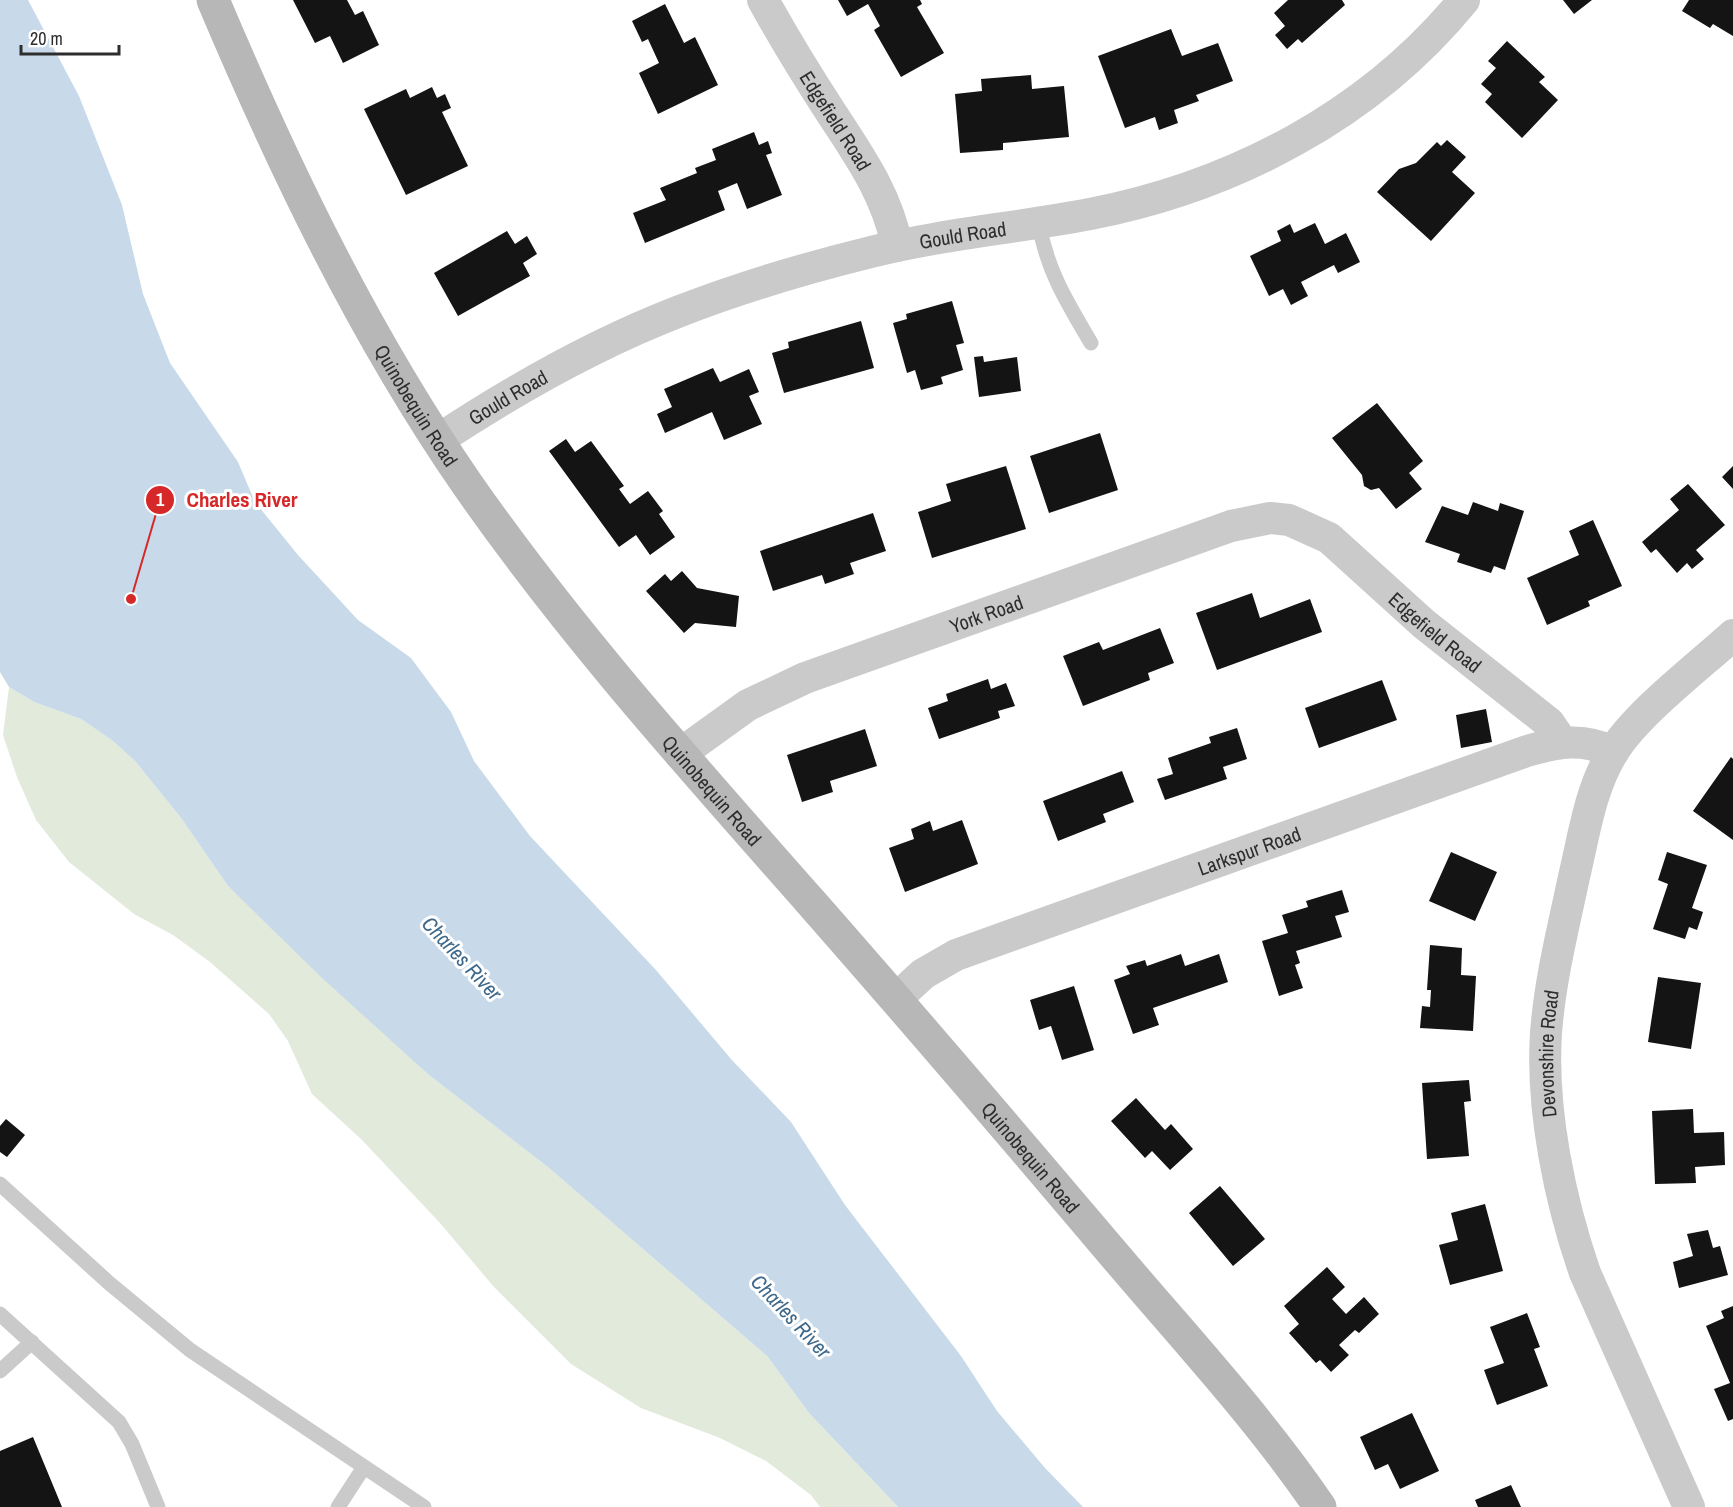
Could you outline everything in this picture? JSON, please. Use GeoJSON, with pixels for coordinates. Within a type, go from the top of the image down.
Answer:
{"type":"FeatureCollection","features":[{"type":"Feature","properties":{"kind":"main road","name":"Quinobequin Road"},"geometry":{"type":"LineString","coordinates":[[213,0],[274,142],[346,286],[438,440],[539,582],[594,653],[680,754],[896,999],[1262,1428],[1320,1507]]}},
{"type":"Feature","properties":{"kind":"street","name":"Edgefield Road"},"geometry":{"type":"LineString","coordinates":[[763,0],[875,182],[893,224],[897,246]]}},
{"type":"Feature","properties":{"kind":"street","name":"Gould Road"},"geometry":{"type":"LineString","coordinates":[[438,440],[478,414],[590,353],[677,312],[766,281],[897,246],[1039,223],[1134,204],[1178,192],[1242,168],[1282,148],[1341,112],[1395,71],[1464,0]]}},
{"type":"Feature","properties":{"kind":"street","name":"York Road"},"geometry":{"type":"LineString","coordinates":[[680,754],[748,705],[805,678],[1231,526],[1270,518],[1289,520],[1308,526]]}},
{"type":"Feature","properties":{"kind":"street","name":"Edgefield Road"},"geometry":{"type":"LineString","coordinates":[[1308,526],[1348,554],[1424,624],[1544,718],[1562,742]]}},
{"type":"Feature","properties":{"kind":"street","name":"Devonshire Road"},"geometry":{"type":"LineString","coordinates":[[1689,1507],[1585,1273],[1568,1216],[1550,1109],[1546,1035],[1553,971],[1588,816],[1601,776],[1613,752],[1637,723],[1733,635]]}},
{"type":"Feature","properties":{"kind":"street","name":"Larkspur Road"},"geometry":{"type":"LineString","coordinates":[[896,999],[923,974],[956,955],[1527,751],[1562,742],[1591,743],[1613,752]]}},
{"type":"Feature","properties":{"kind":"lane"},"geometry":{"type":"LineString","coordinates":[[1039,223],[1053,276],[1091,343]]}},
{"type":"Feature","properties":{"kind":"lane"},"geometry":{"type":"LineString","coordinates":[[0,1184],[136,1306],[190,1350],[424,1507]]}},
{"type":"Feature","properties":{"kind":"lane"},"geometry":{"type":"LineString","coordinates":[[0,1314],[118,1422],[132,1444],[158,1507]]}},
{"type":"Feature","properties":{"kind":"lane"},"geometry":{"type":"LineString","coordinates":[[0,1371],[32,1342]]}},
{"type":"Feature","properties":{"kind":"lane"},"geometry":{"type":"LineString","coordinates":[[338,1507],[364,1467]]}},
{"type":"Feature","properties":{"kind":"green space"},"geometry":{"type":"Polygon","coordinates":[[[9,687],[34,702],[81,719],[113,741],[135,761],[181,818],[228,886],[429,1075],[549,1168],[767,1356],[809,1413],[898,1507],[820,1507],[811,1495],[766,1461],[720,1438],[641,1408],[571,1364],[494,1287],[440,1223],[362,1140],[312,1094],[288,1041],[269,1014],[210,962],[173,935],[134,914],[69,862],[36,820],[17,777],[3,735],[9,687]]]}},
{"type":"Feature","properties":{"kind":"water"},"geometry":{"type":"Polygon","coordinates":[[[0,0],[28,0],[79,96],[122,205],[143,294],[170,363],[238,462],[255,502],[298,555],[358,620],[411,658],[451,712],[474,761],[530,836],[656,970],[731,1059],[791,1122],[845,1205],[961,1356],[997,1411],[1045,1468],[1083,1507],[898,1507],[809,1413],[767,1356],[549,1168],[429,1075],[322,978],[228,886],[181,818],[135,761],[113,741],[81,719],[34,702],[9,687],[0,672],[0,0]]]}},
{"type":"Feature","properties":{"kind":"building"},"geometry":{"type":"Polygon","coordinates":[[[293,0],[347,0],[355,15],[363,11],[379,45],[343,63],[330,36],[315,43],[293,0]]]}},
{"type":"Feature","properties":{"kind":"building"},"geometry":{"type":"Polygon","coordinates":[[[838,0],[920,0],[922,4],[917,7],[944,53],[901,77],[874,30],[880,26],[868,4],[847,16],[838,0]]]}},
{"type":"Feature","properties":{"kind":"building"},"geometry":{"type":"Polygon","coordinates":[[[1288,0],[1342,0],[1345,5],[1302,43],[1298,39],[1287,49],[1275,35],[1285,26],[1274,13],[1288,0]]]}},
{"type":"Feature","properties":{"kind":"building"},"geometry":{"type":"Polygon","coordinates":[[[1563,0],[1592,0],[1574,14],[1563,0]]]}},
{"type":"Feature","properties":{"kind":"building"},"geometry":{"type":"Polygon","coordinates":[[[1689,0],[1733,0],[1733,36],[1713,24],[1710,28],[1682,11],[1689,0]]]}},
{"type":"Feature","properties":{"kind":"building"},"geometry":{"type":"Polygon","coordinates":[[[665,4],[684,43],[695,37],[718,85],[658,114],[639,73],[659,63],[648,39],[642,42],[632,21],[665,4]]]}},
{"type":"Feature","properties":{"kind":"building"},"geometry":{"type":"Polygon","coordinates":[[[1171,29],[1182,56],[1218,43],[1233,81],[1196,95],[1199,101],[1174,110],[1178,123],[1159,130],[1155,117],[1125,128],[1098,56],[1171,29]]]}},
{"type":"Feature","properties":{"kind":"building"},"geometry":{"type":"Polygon","coordinates":[[[1507,41],[1545,77],[1539,82],[1558,100],[1522,138],[1485,102],[1492,94],[1481,84],[1496,68],[1488,61],[1507,41]]]}},
{"type":"Feature","properties":{"kind":"building"},"geometry":{"type":"Polygon","coordinates":[[[1031,75],[1032,89],[1064,86],[1069,137],[1003,143],[1003,150],[960,153],[955,94],[982,91],[981,79],[1031,75]]]}},
{"type":"Feature","properties":{"kind":"building"},"geometry":{"type":"Polygon","coordinates":[[[432,87],[437,98],[445,94],[451,108],[442,112],[468,166],[406,195],[364,109],[406,89],[410,98],[432,87]]]}},
{"type":"Feature","properties":{"kind":"building"},"geometry":{"type":"Polygon","coordinates":[[[754,132],[759,145],[768,141],[772,153],[766,155],[782,195],[747,209],[737,183],[718,191],[725,210],[645,243],[633,213],[666,200],[660,188],[697,173],[695,168],[716,160],[712,149],[754,132]]]}},
{"type":"Feature","properties":{"kind":"building"},"geometry":{"type":"Polygon","coordinates":[[[1447,140],[1466,157],[1452,172],[1475,193],[1431,241],[1377,192],[1399,169],[1416,163],[1437,142],[1441,146],[1447,140]]]}},
{"type":"Feature","properties":{"kind":"building"},"geometry":{"type":"Polygon","coordinates":[[[1315,223],[1325,244],[1346,233],[1360,262],[1338,273],[1334,265],[1301,282],[1308,296],[1291,305],[1283,289],[1269,296],[1250,256],[1281,241],[1277,231],[1290,224],[1294,233],[1315,223]]]}},
{"type":"Feature","properties":{"kind":"building"},"geometry":{"type":"Polygon","coordinates":[[[507,231],[515,244],[527,236],[537,254],[523,263],[530,276],[458,316],[434,273],[507,231]]]}},
{"type":"Feature","properties":{"kind":"building"},"geometry":{"type":"Polygon","coordinates":[[[952,301],[964,343],[956,345],[963,370],[941,377],[943,384],[921,390],[915,370],[907,373],[893,323],[907,319],[906,314],[952,301]]]}},
{"type":"Feature","properties":{"kind":"building"},"geometry":{"type":"Polygon","coordinates":[[[861,321],[874,368],[784,393],[772,353],[789,348],[788,342],[861,321]]]}},
{"type":"Feature","properties":{"kind":"building"},"geometry":{"type":"Polygon","coordinates":[[[983,356],[984,362],[1017,357],[1021,391],[979,397],[974,357],[983,356]]]}},
{"type":"Feature","properties":{"kind":"building"},"geometry":{"type":"Polygon","coordinates":[[[713,368],[720,382],[749,369],[759,392],[749,396],[762,424],[724,440],[712,412],[665,433],[657,414],[672,407],[664,389],[713,368]]]}},
{"type":"Feature","properties":{"kind":"building"},"geometry":{"type":"Polygon","coordinates":[[[1377,403],[1423,461],[1409,473],[1422,489],[1396,509],[1379,488],[1371,490],[1364,486],[1362,475],[1332,438],[1377,403]]]}},
{"type":"Feature","properties":{"kind":"building"},"geometry":{"type":"Polygon","coordinates":[[[1100,433],[1118,490],[1049,513],[1030,456],[1100,433]]]}},
{"type":"Feature","properties":{"kind":"building"},"geometry":{"type":"Polygon","coordinates":[[[566,439],[575,452],[591,441],[624,486],[619,489],[630,504],[648,491],[663,511],[659,514],[675,537],[650,555],[636,535],[619,547],[549,451],[566,439]]]}},
{"type":"Feature","properties":{"kind":"building"},"geometry":{"type":"Polygon","coordinates":[[[1006,466],[1026,529],[932,558],[918,512],[951,501],[946,484],[1006,466]]]}},
{"type":"Feature","properties":{"kind":"building"},"geometry":{"type":"Polygon","coordinates":[[[1733,466],[1733,489],[1722,477],[1733,466]]]}},
{"type":"Feature","properties":{"kind":"building"},"geometry":{"type":"Polygon","coordinates":[[[1688,484],[1725,525],[1696,550],[1704,559],[1692,569],[1687,563],[1677,573],[1656,549],[1651,553],[1642,542],[1679,510],[1670,499],[1688,484]]]}},
{"type":"Feature","properties":{"kind":"building"},"geometry":{"type":"Polygon","coordinates":[[[1473,502],[1498,511],[1500,503],[1524,511],[1505,570],[1494,566],[1491,573],[1457,562],[1460,554],[1425,542],[1442,506],[1468,515],[1473,502]]]}},
{"type":"Feature","properties":{"kind":"building"},"geometry":{"type":"Polygon","coordinates":[[[873,513],[886,551],[850,563],[854,574],[825,584],[822,575],[773,591],[760,551],[873,513]]]}},
{"type":"Feature","properties":{"kind":"building"},"geometry":{"type":"Polygon","coordinates":[[[1593,520],[1622,586],[1588,601],[1590,606],[1547,625],[1527,578],[1579,555],[1569,531],[1593,520]]]}},
{"type":"Feature","properties":{"kind":"building"},"geometry":{"type":"Polygon","coordinates":[[[682,571],[697,588],[739,596],[736,627],[695,623],[684,633],[646,591],[665,574],[671,581],[682,571]]]}},
{"type":"Feature","properties":{"kind":"building"},"geometry":{"type":"Polygon","coordinates":[[[1252,593],[1260,618],[1310,599],[1322,632],[1217,670],[1196,613],[1252,593]]]}},
{"type":"Feature","properties":{"kind":"building"},"geometry":{"type":"Polygon","coordinates":[[[1160,628],[1174,663],[1148,673],[1150,680],[1083,706],[1063,656],[1099,642],[1103,650],[1160,628]]]}},
{"type":"Feature","properties":{"kind":"building"},"geometry":{"type":"Polygon","coordinates":[[[988,679],[991,689],[1006,683],[1015,706],[998,711],[1000,718],[939,739],[928,708],[948,701],[946,694],[988,679]]]}},
{"type":"Feature","properties":{"kind":"building"},"geometry":{"type":"Polygon","coordinates":[[[1382,680],[1397,720],[1319,748],[1305,708],[1382,680]]]}},
{"type":"Feature","properties":{"kind":"building"},"geometry":{"type":"Polygon","coordinates":[[[1486,709],[1492,742],[1461,748],[1456,715],[1486,709]]]}},
{"type":"Feature","properties":{"kind":"building"},"geometry":{"type":"Polygon","coordinates":[[[1237,728],[1247,759],[1223,767],[1227,779],[1165,800],[1157,779],[1173,774],[1168,758],[1211,743],[1209,737],[1237,728]]]}},
{"type":"Feature","properties":{"kind":"building"},"geometry":{"type":"Polygon","coordinates":[[[865,729],[877,766],[830,781],[833,792],[802,802],[787,755],[865,729]]]}},
{"type":"Feature","properties":{"kind":"building"},"geometry":{"type":"Polygon","coordinates":[[[1731,757],[1733,759],[1733,840],[1693,811],[1731,757]]]}},
{"type":"Feature","properties":{"kind":"building"},"geometry":{"type":"Polygon","coordinates":[[[1122,771],[1134,802],[1103,814],[1106,822],[1058,841],[1043,801],[1122,771]]]}},
{"type":"Feature","properties":{"kind":"building"},"geometry":{"type":"Polygon","coordinates":[[[962,820],[978,864],[905,892],[889,848],[914,839],[911,829],[930,821],[933,831],[962,820]]]}},
{"type":"Feature","properties":{"kind":"building"},"geometry":{"type":"Polygon","coordinates":[[[1451,852],[1497,872],[1475,921],[1429,901],[1451,852]]]}},
{"type":"Feature","properties":{"kind":"building"},"geometry":{"type":"Polygon","coordinates":[[[1667,852],[1707,865],[1692,908],[1703,912],[1697,930],[1689,927],[1685,939],[1653,929],[1668,884],[1658,880],[1667,852]]]}},
{"type":"Feature","properties":{"kind":"building"},"geometry":{"type":"Polygon","coordinates":[[[1342,890],[1349,912],[1335,916],[1342,937],[1296,951],[1300,963],[1295,965],[1303,988],[1279,996],[1262,941],[1288,933],[1282,915],[1308,907],[1306,901],[1342,890]]]}},
{"type":"Feature","properties":{"kind":"building"},"geometry":{"type":"Polygon","coordinates":[[[1430,945],[1462,948],[1461,975],[1476,976],[1473,1031],[1420,1028],[1422,1006],[1430,1007],[1431,990],[1427,990],[1430,945]]]}},
{"type":"Feature","properties":{"kind":"building"},"geometry":{"type":"Polygon","coordinates":[[[1181,954],[1185,966],[1219,954],[1228,982],[1153,1008],[1159,1025],[1133,1034],[1114,980],[1130,974],[1126,966],[1145,960],[1147,966],[1181,954]]]}},
{"type":"Feature","properties":{"kind":"building"},"geometry":{"type":"Polygon","coordinates":[[[1658,977],[1701,983],[1691,1049],[1648,1042],[1658,977]]]}},
{"type":"Feature","properties":{"kind":"building"},"geometry":{"type":"Polygon","coordinates":[[[1074,986],[1094,1050],[1062,1060],[1051,1026],[1039,1030],[1030,1000],[1074,986]]]}},
{"type":"Feature","properties":{"kind":"building"},"geometry":{"type":"Polygon","coordinates":[[[1469,1080],[1471,1101],[1464,1102],[1469,1156],[1427,1159],[1422,1083],[1469,1080]]]}},
{"type":"Feature","properties":{"kind":"building"},"geometry":{"type":"Polygon","coordinates":[[[1136,1098],[1165,1130],[1171,1124],[1193,1149],[1170,1170],[1152,1151],[1145,1158],[1111,1121],[1136,1098]]]}},
{"type":"Feature","properties":{"kind":"building"},"geometry":{"type":"Polygon","coordinates":[[[1693,1109],[1694,1133],[1724,1132],[1725,1165],[1695,1167],[1696,1183],[1655,1184],[1652,1111],[1693,1109]]]}},
{"type":"Feature","properties":{"kind":"building"},"geometry":{"type":"Polygon","coordinates":[[[6,1119],[25,1135],[7,1157],[0,1152],[0,1126],[6,1119]]]}},
{"type":"Feature","properties":{"kind":"building"},"geometry":{"type":"Polygon","coordinates":[[[1220,1186],[1265,1239],[1233,1266],[1189,1213],[1220,1186]]]}},
{"type":"Feature","properties":{"kind":"building"},"geometry":{"type":"Polygon","coordinates":[[[1485,1204],[1503,1271],[1450,1285],[1439,1245],[1458,1240],[1451,1213],[1485,1204]]]}},
{"type":"Feature","properties":{"kind":"building"},"geometry":{"type":"Polygon","coordinates":[[[1708,1230],[1713,1248],[1720,1246],[1728,1275],[1679,1288],[1673,1262],[1693,1256],[1687,1234],[1708,1230]]]}},
{"type":"Feature","properties":{"kind":"building"},"geometry":{"type":"Polygon","coordinates":[[[1327,1267],[1345,1287],[1332,1299],[1346,1314],[1364,1297],[1379,1314],[1359,1333],[1355,1330],[1339,1345],[1349,1355],[1331,1372],[1320,1360],[1316,1363],[1289,1333],[1299,1324],[1284,1306],[1327,1267]]]}},
{"type":"Feature","properties":{"kind":"building"},"geometry":{"type":"Polygon","coordinates":[[[1733,1306],[1733,1419],[1728,1421],[1714,1389],[1730,1383],[1706,1326],[1724,1318],[1721,1311],[1733,1306]]]}},
{"type":"Feature","properties":{"kind":"building"},"geometry":{"type":"Polygon","coordinates":[[[1527,1313],[1540,1347],[1534,1349],[1548,1386],[1497,1405],[1484,1370],[1504,1363],[1490,1327],[1527,1313]]]}},
{"type":"Feature","properties":{"kind":"building"},"geometry":{"type":"Polygon","coordinates":[[[1412,1413],[1439,1471],[1400,1489],[1388,1464],[1375,1470],[1360,1437],[1412,1413]]]}},
{"type":"Feature","properties":{"kind":"building"},"geometry":{"type":"Polygon","coordinates":[[[33,1437],[62,1507],[0,1507],[0,1451],[33,1437]]]}},
{"type":"Feature","properties":{"kind":"building"},"geometry":{"type":"Polygon","coordinates":[[[1511,1485],[1521,1507],[1478,1507],[1475,1500],[1511,1485]]]}},
{"type":"Feature","properties":{"kind":"place","name":"Charles River"},"geometry":{"type":"Point","coordinates":[131,599]}}]}
